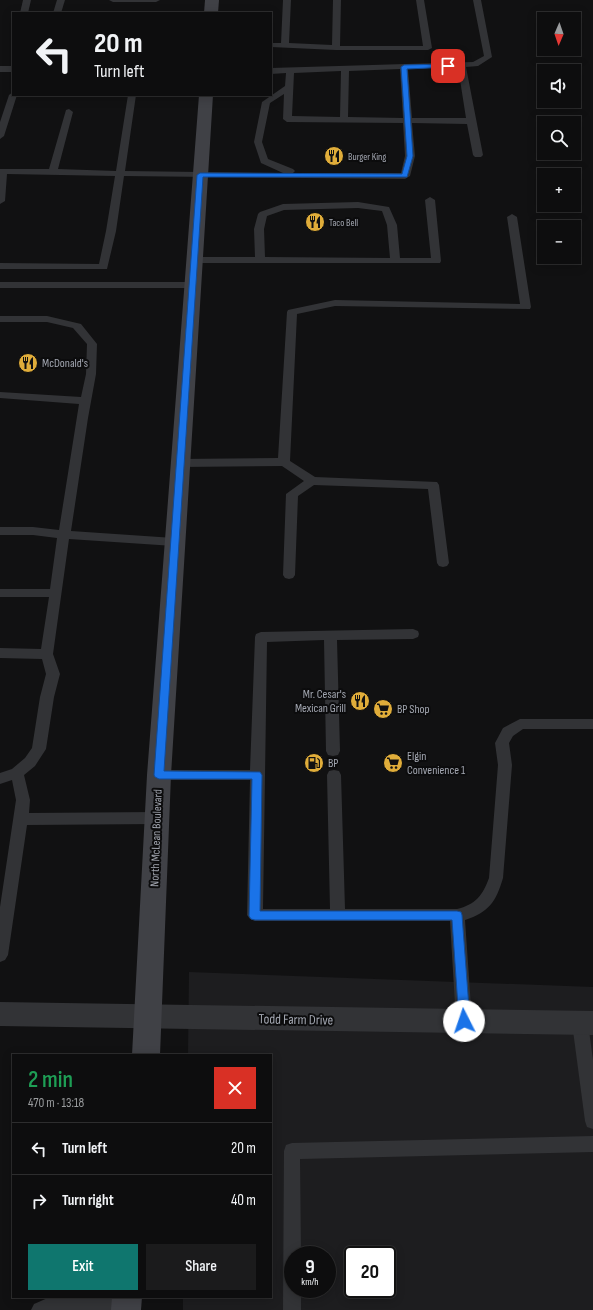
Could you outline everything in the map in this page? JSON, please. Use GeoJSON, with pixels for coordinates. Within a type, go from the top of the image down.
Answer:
{"type":"FeatureCollection","features":[{"type":"Feature","properties":{"kind":"main road"},"geometry":{"type":"LineString","coordinates":[[211,12],[212,0]]}},
{"type":"Feature","properties":{"kind":"main road","name":"North McLean Boulevard"},"geometry":{"type":"LineString","coordinates":[[146,1054],[159,775],[179,463],[206,96]]}},
{"type":"Feature","properties":{"kind":"street","name":"Todd Farm Drive"},"geometry":{"type":"LineString","coordinates":[[0,1014],[587,1023]]}},
{"type":"Feature","properties":{"kind":"lane"},"geometry":{"type":"LineString","coordinates":[[24,12],[27,0]]}},
{"type":"Feature","properties":{"kind":"lane"},"geometry":{"type":"LineString","coordinates":[[57,12],[61,0]]}},
{"type":"Feature","properties":{"kind":"lane"},"geometry":{"type":"LineString","coordinates":[[113,0],[156,0]]}},
{"type":"Feature","properties":{"kind":"lane"},"geometry":{"type":"LineString","coordinates":[[285,45],[287,0]]}},
{"type":"Feature","properties":{"kind":"lane"},"geometry":{"type":"LineString","coordinates":[[336,48],[337,0]]}},
{"type":"Feature","properties":{"kind":"lane"},"geometry":{"type":"LineString","coordinates":[[272,45],[336,48],[428,48],[420,0]]}},
{"type":"Feature","properties":{"kind":"lane"},"geometry":{"type":"LineString","coordinates":[[272,71],[475,64],[488,58],[477,0]]}},
{"type":"Feature","properties":{"kind":"lane"},"geometry":{"type":"LineString","coordinates":[[462,65],[478,155]]}},
{"type":"Feature","properties":{"kind":"lane"},"geometry":{"type":"LineString","coordinates":[[0,201],[1,169],[53,172],[200,175],[405,176],[410,156],[404,67]]}},
{"type":"Feature","properties":{"kind":"lane"},"geometry":{"type":"LineString","coordinates":[[344,120],[345,68]]}},
{"type":"Feature","properties":{"kind":"lane"},"geometry":{"type":"LineString","coordinates":[[0,69],[12,69]]}},
{"type":"Feature","properties":{"kind":"lane"},"geometry":{"type":"LineString","coordinates":[[290,71],[287,119],[471,121]]}},
{"type":"Feature","properties":{"kind":"lane"},"geometry":{"type":"LineString","coordinates":[[289,87],[266,102],[258,142],[264,161],[287,171],[371,171],[395,166],[410,156]]}},
{"type":"Feature","properties":{"kind":"lane"},"geometry":{"type":"LineString","coordinates":[[1,130],[13,96]]}},
{"type":"Feature","properties":{"kind":"lane"},"geometry":{"type":"LineString","coordinates":[[0,266],[103,267],[111,231],[132,96]]}},
{"type":"Feature","properties":{"kind":"lane"},"geometry":{"type":"LineString","coordinates":[[53,172],[69,112]]}},
{"type":"Feature","properties":{"kind":"lane"},"geometry":{"type":"LineString","coordinates":[[195,260],[436,261],[430,200]]}},
{"type":"Feature","properties":{"kind":"lane"},"geometry":{"type":"LineString","coordinates":[[260,260],[259,229],[263,214],[283,207],[358,205],[386,209],[392,225],[395,261]]}},
{"type":"Feature","properties":{"kind":"lane"},"geometry":{"type":"LineString","coordinates":[[284,462],[292,312],[334,304],[526,307],[512,217]]}},
{"type":"Feature","properties":{"kind":"lane"},"geometry":{"type":"LineString","coordinates":[[0,285],[192,285]]}},
{"type":"Feature","properties":{"kind":"lane"},"geometry":{"type":"LineString","coordinates":[[0,324],[26,319],[47,319],[77,326],[92,344],[91,374],[82,418],[47,654],[53,674],[47,697],[39,749],[30,762],[17,773],[0,779]]}},
{"type":"Feature","properties":{"kind":"lane"},"geometry":{"type":"LineString","coordinates":[[0,395],[86,401]]}},
{"type":"Feature","properties":{"kind":"lane"},"geometry":{"type":"LineString","coordinates":[[179,463],[284,462],[312,481],[433,485],[443,563]]}},
{"type":"Feature","properties":{"kind":"lane"},"geometry":{"type":"LineString","coordinates":[[290,575],[292,494],[312,481]]}},
{"type":"Feature","properties":{"kind":"lane"},"geometry":{"type":"LineString","coordinates":[[0,531],[33,531],[64,535],[174,542]]}},
{"type":"Feature","properties":{"kind":"lane"},"geometry":{"type":"LineString","coordinates":[[0,593],[56,593]]}},
{"type":"Feature","properties":{"kind":"lane"},"geometry":{"type":"LineString","coordinates":[[413,634],[261,638],[255,916],[457,915],[474,911],[482,905],[492,891],[496,878],[505,765],[502,743],[508,732],[520,724],[593,724]]}},
{"type":"Feature","properties":{"kind":"lane"},"geometry":{"type":"LineString","coordinates":[[330,636],[333,751]]}},
{"type":"Feature","properties":{"kind":"lane"},"geometry":{"type":"LineString","coordinates":[[0,653],[47,654]]}},
{"type":"Feature","properties":{"kind":"lane"},"geometry":{"type":"LineString","coordinates":[[0,955],[22,819],[23,800],[17,773]]}},
{"type":"Feature","properties":{"kind":"lane"},"geometry":{"type":"LineString","coordinates":[[159,775],[257,775]]}},
{"type":"Feature","properties":{"kind":"lane"},"geometry":{"type":"LineString","coordinates":[[334,775],[338,915]]}},
{"type":"Feature","properties":{"kind":"lane"},"geometry":{"type":"LineString","coordinates":[[22,819],[157,818]]}},
{"type":"Feature","properties":{"kind":"lane"},"geometry":{"type":"LineString","coordinates":[[457,915],[464,1021]]}},
{"type":"Feature","properties":{"kind":"lane"},"geometry":{"type":"LineString","coordinates":[[587,1023],[593,1122]]}},
{"type":"Feature","properties":{"kind":"lane"},"geometry":{"type":"LineString","coordinates":[[292,1310],[292,1151],[593,1144]]}},
{"type":"Feature","properties":{"kind":"lane"},"geometry":{"type":"LineString","coordinates":[[40,1310],[52,1305],[66,1304],[126,1304]]}},
{"type":"Feature","properties":{"kind":"shaded area"},"geometry":{"type":"Polygon","coordinates":[[[189,972],[593,987],[593,1310],[183,1310],[183,1298],[272,1298],[272,1054],[188,1054],[189,972]]]}},
{"type":"Feature","properties":{"kind":"place","name":"Burger King"},"geometry":{"type":"Point","coordinates":[334,156]}},
{"type":"Feature","properties":{"kind":"place","name":"Taco Bell"},"geometry":{"type":"Point","coordinates":[315,222]}},
{"type":"Feature","properties":{"kind":"place","name":"McDonald's"},"geometry":{"type":"Point","coordinates":[28,363]}},
{"type":"Feature","properties":{"kind":"place","name":"Mr. Cesar's Mexican Grill"},"geometry":{"type":"Point","coordinates":[360,701]}},
{"type":"Feature","properties":{"kind":"place","name":"BP Shop"},"geometry":{"type":"Point","coordinates":[383,709]}},
{"type":"Feature","properties":{"kind":"place","name":"BP"},"geometry":{"type":"Point","coordinates":[314,763]}},
{"type":"Feature","properties":{"kind":"place","name":"Elgin Convenience 1"},"geometry":{"type":"Point","coordinates":[393,763]}},
{"type":"Feature","properties":{"kind":"route"},"geometry":{"type":"LineString","coordinates":[[448,66],[404,67],[410,156],[405,176],[200,175],[195,260],[180,448],[159,775],[257,775],[255,916],[457,915],[464,1021]]}}]}
